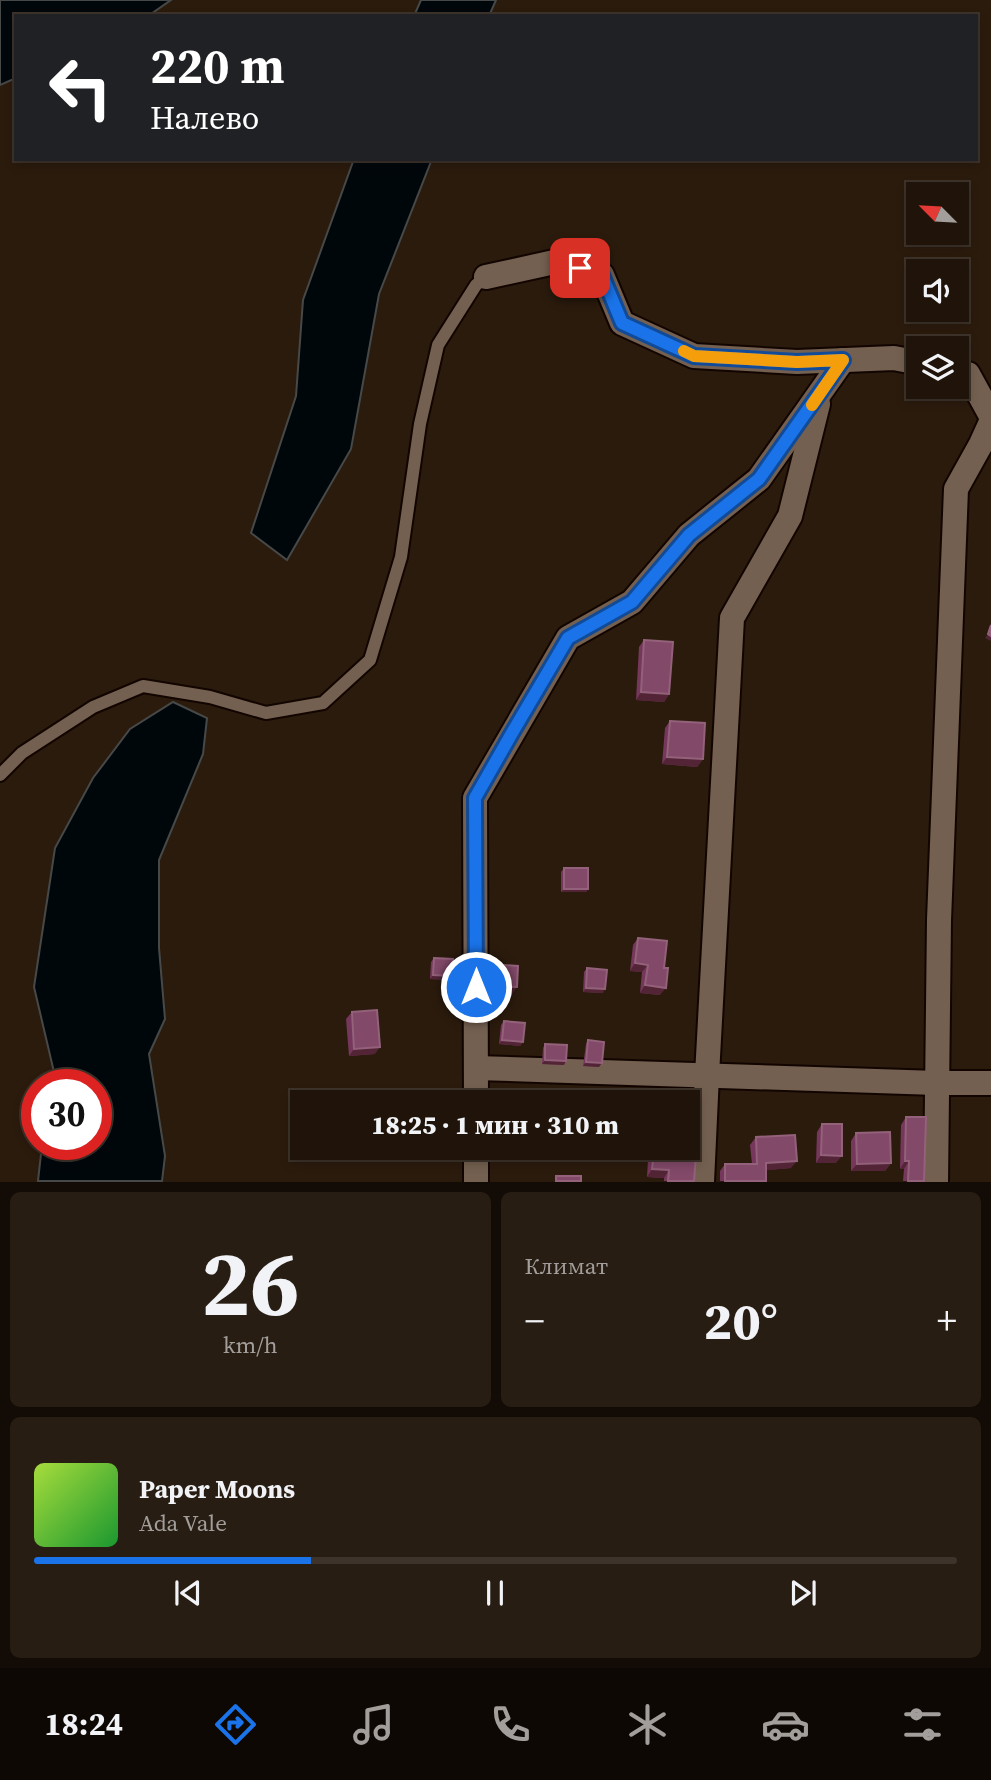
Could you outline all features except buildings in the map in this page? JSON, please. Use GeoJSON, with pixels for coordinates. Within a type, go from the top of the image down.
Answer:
{"type":"FeatureCollection","features":[{"type":"Feature","properties":{"kind":"street"},"geometry":{"type":"LineString","coordinates":[[486,277],[559,261],[602,275],[622,323],[694,356],[797,362],[894,358],[906,360]]}},
{"type":"Feature","properties":{"kind":"street"},"geometry":{"type":"LineString","coordinates":[[476,1090],[475,798],[568,638],[632,602],[689,535],[759,479],[843,360]]}},
{"type":"Feature","properties":{"kind":"street"},"geometry":{"type":"LineString","coordinates":[[702,1181],[732,618],[790,516],[818,402],[843,360]]}},
{"type":"Feature","properties":{"kind":"street"},"geometry":{"type":"LineString","coordinates":[[969,376],[991,416]]}},
{"type":"Feature","properties":{"kind":"street"},"geometry":{"type":"LineString","coordinates":[[936,1181],[939,920],[956,489],[991,422]]}},
{"type":"Feature","properties":{"kind":"street"},"geometry":{"type":"LineString","coordinates":[[476,1068],[991,1083]]}},
{"type":"Feature","properties":{"kind":"street"},"geometry":{"type":"LineString","coordinates":[[476,1160],[476,1181]]}},
{"type":"Feature","properties":{"kind":"lane"},"geometry":{"type":"LineString","coordinates":[[0,775],[22,753],[93,707],[143,686],[210,697],[266,713],[323,703],[370,660],[401,557],[420,424],[438,345],[475,285],[486,277]]}},
{"type":"Feature","properties":{"kind":"shaded area"},"geometry":{"type":"Polygon","coordinates":[[[0,0],[171,0],[151,14],[14,14],[14,79],[0,85],[0,0]]]}},
{"type":"Feature","properties":{"kind":"shaded area"},"geometry":{"type":"Polygon","coordinates":[[[421,0],[496,0],[490,14],[415,14],[421,0]]]}},
{"type":"Feature","properties":{"kind":"shaded area"},"geometry":{"type":"Polygon","coordinates":[[[353,161],[431,161],[379,294],[351,449],[287,560],[251,533],[296,396],[303,300],[353,161]]]}},
{"type":"Feature","properties":{"kind":"shaded area"},"geometry":{"type":"Polygon","coordinates":[[[173,702],[207,718],[203,754],[159,860],[159,948],[165,1019],[149,1054],[165,1156],[162,1181],[38,1181],[40,1160],[112,1160],[112,1069],[53,1069],[34,987],[55,848],[93,778],[130,729],[173,702]]]}},
{"type":"Feature","properties":{"kind":"slow traffic"},"geometry":{"type":"LineString","coordinates":[[684,351],[694,356],[797,362],[843,360],[812,405]]}},
{"type":"Feature","properties":{"kind":"route"},"geometry":{"type":"LineString","coordinates":[[476,987],[475,798],[512,733],[568,638],[632,602],[689,535],[759,479],[843,360],[797,362],[694,356],[622,323],[602,275],[580,268]]}}]}
